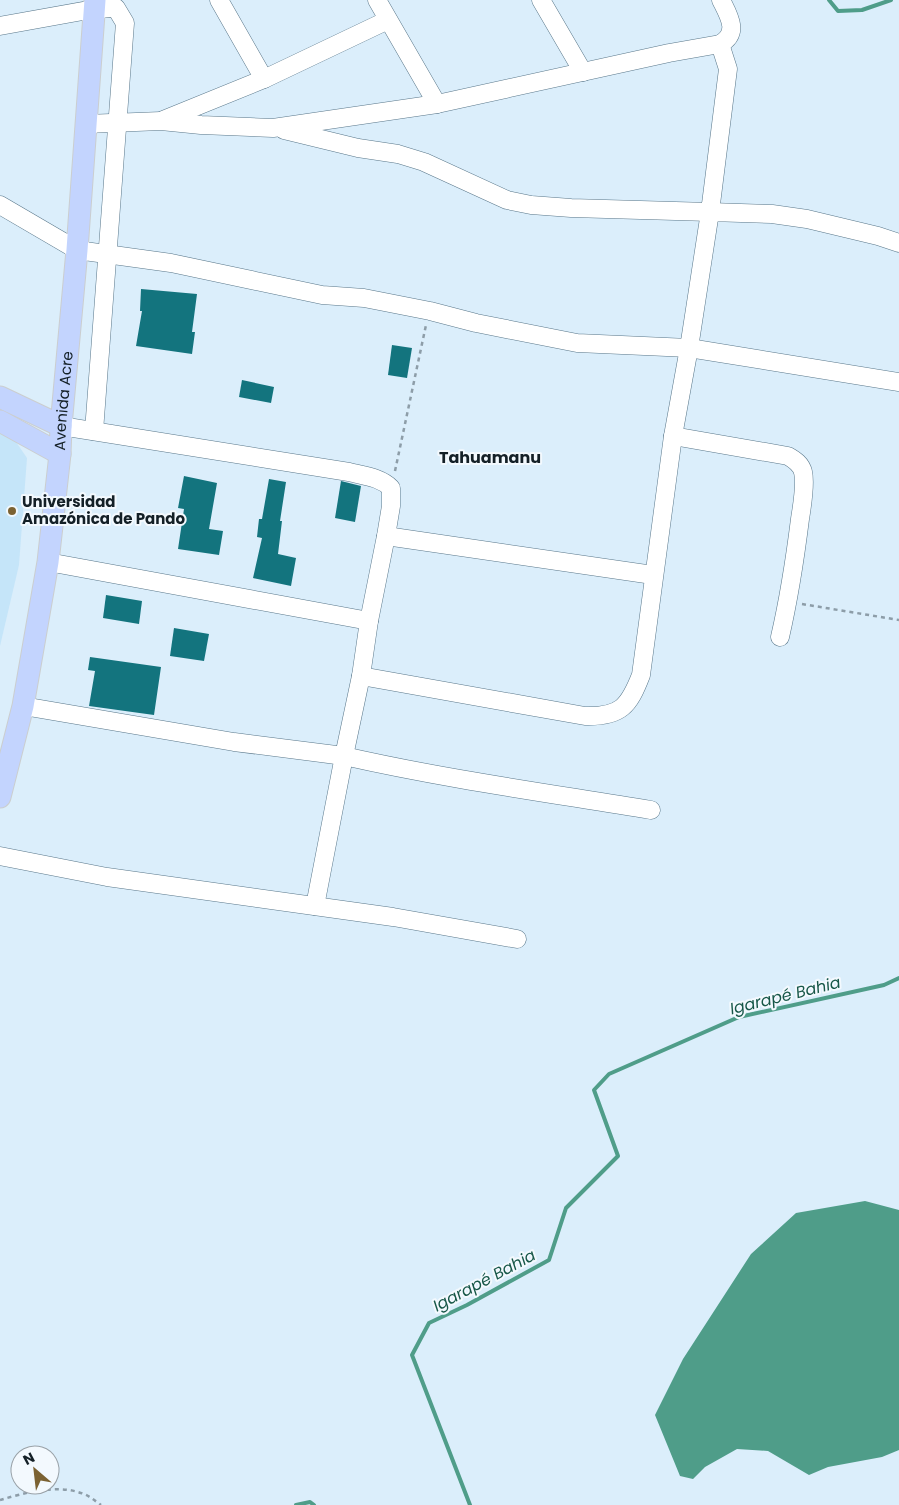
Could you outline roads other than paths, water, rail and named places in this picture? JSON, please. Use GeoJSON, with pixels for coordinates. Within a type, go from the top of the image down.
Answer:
{"type":"FeatureCollection","features":[{"type":"Feature","properties":{"kind":"main road","name":"Avenida Acre"},"geometry":{"type":"LineString","coordinates":[[0,797],[23,706],[48,562],[60,454],[77,250],[94,4]]}},
{"type":"Feature","properties":{"kind":"main road"},"geometry":{"type":"LineString","coordinates":[[0,397],[61,426]]}},
{"type":"Feature","properties":{"kind":"main road"},"geometry":{"type":"LineString","coordinates":[[0,420],[60,454]]}},
{"type":"Feature","properties":{"kind":"street"},"geometry":{"type":"LineString","coordinates":[[219,0],[264,79]]}},
{"type":"Feature","properties":{"kind":"street"},"geometry":{"type":"LineString","coordinates":[[377,0],[437,104]]}},
{"type":"Feature","properties":{"kind":"street"},"geometry":{"type":"LineString","coordinates":[[541,0],[582,72]]}},
{"type":"Feature","properties":{"kind":"street"},"geometry":{"type":"LineString","coordinates":[[86,124],[161,121],[201,125],[274,128],[437,104],[668,53],[720,44],[727,41],[732,33],[732,25],[721,0]]}},
{"type":"Feature","properties":{"kind":"street"},"geometry":{"type":"LineString","coordinates":[[0,26],[94,4],[116,8],[125,23],[94,431]]}},
{"type":"Feature","properties":{"kind":"street"},"geometry":{"type":"LineString","coordinates":[[161,121],[264,79],[388,20]]}},
{"type":"Feature","properties":{"kind":"street"},"geometry":{"type":"LineString","coordinates":[[361,676],[586,716],[610,714],[627,703],[634,693],[641,675],[673,436],[710,212],[728,69],[720,44]]}},
{"type":"Feature","properties":{"kind":"street"},"geometry":{"type":"LineString","coordinates":[[274,128],[358,148],[398,154],[424,162],[507,200],[531,205],[571,208],[772,214],[807,219],[899,243]]}},
{"type":"Feature","properties":{"kind":"street"},"geometry":{"type":"LineString","coordinates":[[0,205],[77,250],[171,263],[322,295],[364,298],[577,343],[689,348],[899,382]]}},
{"type":"Feature","properties":{"kind":"street"},"geometry":{"type":"LineString","coordinates":[[61,426],[349,472],[376,478],[385,482],[391,488],[386,536],[369,621],[361,676],[315,906]]}},
{"type":"Feature","properties":{"kind":"street"},"geometry":{"type":"LineString","coordinates":[[673,436],[788,456],[796,460],[800,465],[804,474],[802,502],[788,602],[780,637]]}},
{"type":"Feature","properties":{"kind":"street"},"geometry":{"type":"LineString","coordinates":[[386,536],[654,575]]}},
{"type":"Feature","properties":{"kind":"street"},"geometry":{"type":"LineString","coordinates":[[48,562],[369,621]]}},
{"type":"Feature","properties":{"kind":"street"},"geometry":{"type":"LineString","coordinates":[[23,706],[234,742],[344,756],[504,786],[651,810]]}},
{"type":"Feature","properties":{"kind":"street"},"geometry":{"type":"LineString","coordinates":[[0,856],[107,877],[394,917],[517,939]]}},
{"type":"Feature","properties":{"kind":"waterway","name":"Igarapé Bahia"},"geometry":{"type":"LineString","coordinates":[[829,0],[838,11],[862,10],[891,0]]}},
{"type":"Feature","properties":{"kind":"waterway","name":"Igarapé Bahia"},"geometry":{"type":"LineString","coordinates":[[470,1505],[412,1355],[429,1323],[467,1305],[549,1260],[566,1208],[618,1156],[594,1090],[609,1074],[739,1017],[884,985],[899,978]]}},
{"type":"Feature","properties":{"kind":"waterway","name":"Igarapé Bahia"},"geometry":{"type":"LineString","coordinates":[[296,1505],[310,1502],[314,1505]]}},
{"type":"Feature","properties":{"kind":"place","name":"Universidad Amazónica de Pando"},"geometry":{"type":"Point","coordinates":[12,511]}},
{"type":"Feature","properties":{"kind":"district","name":"Tahuamanu"},"geometry":{"type":"Point","coordinates":[490,457]}}]}
